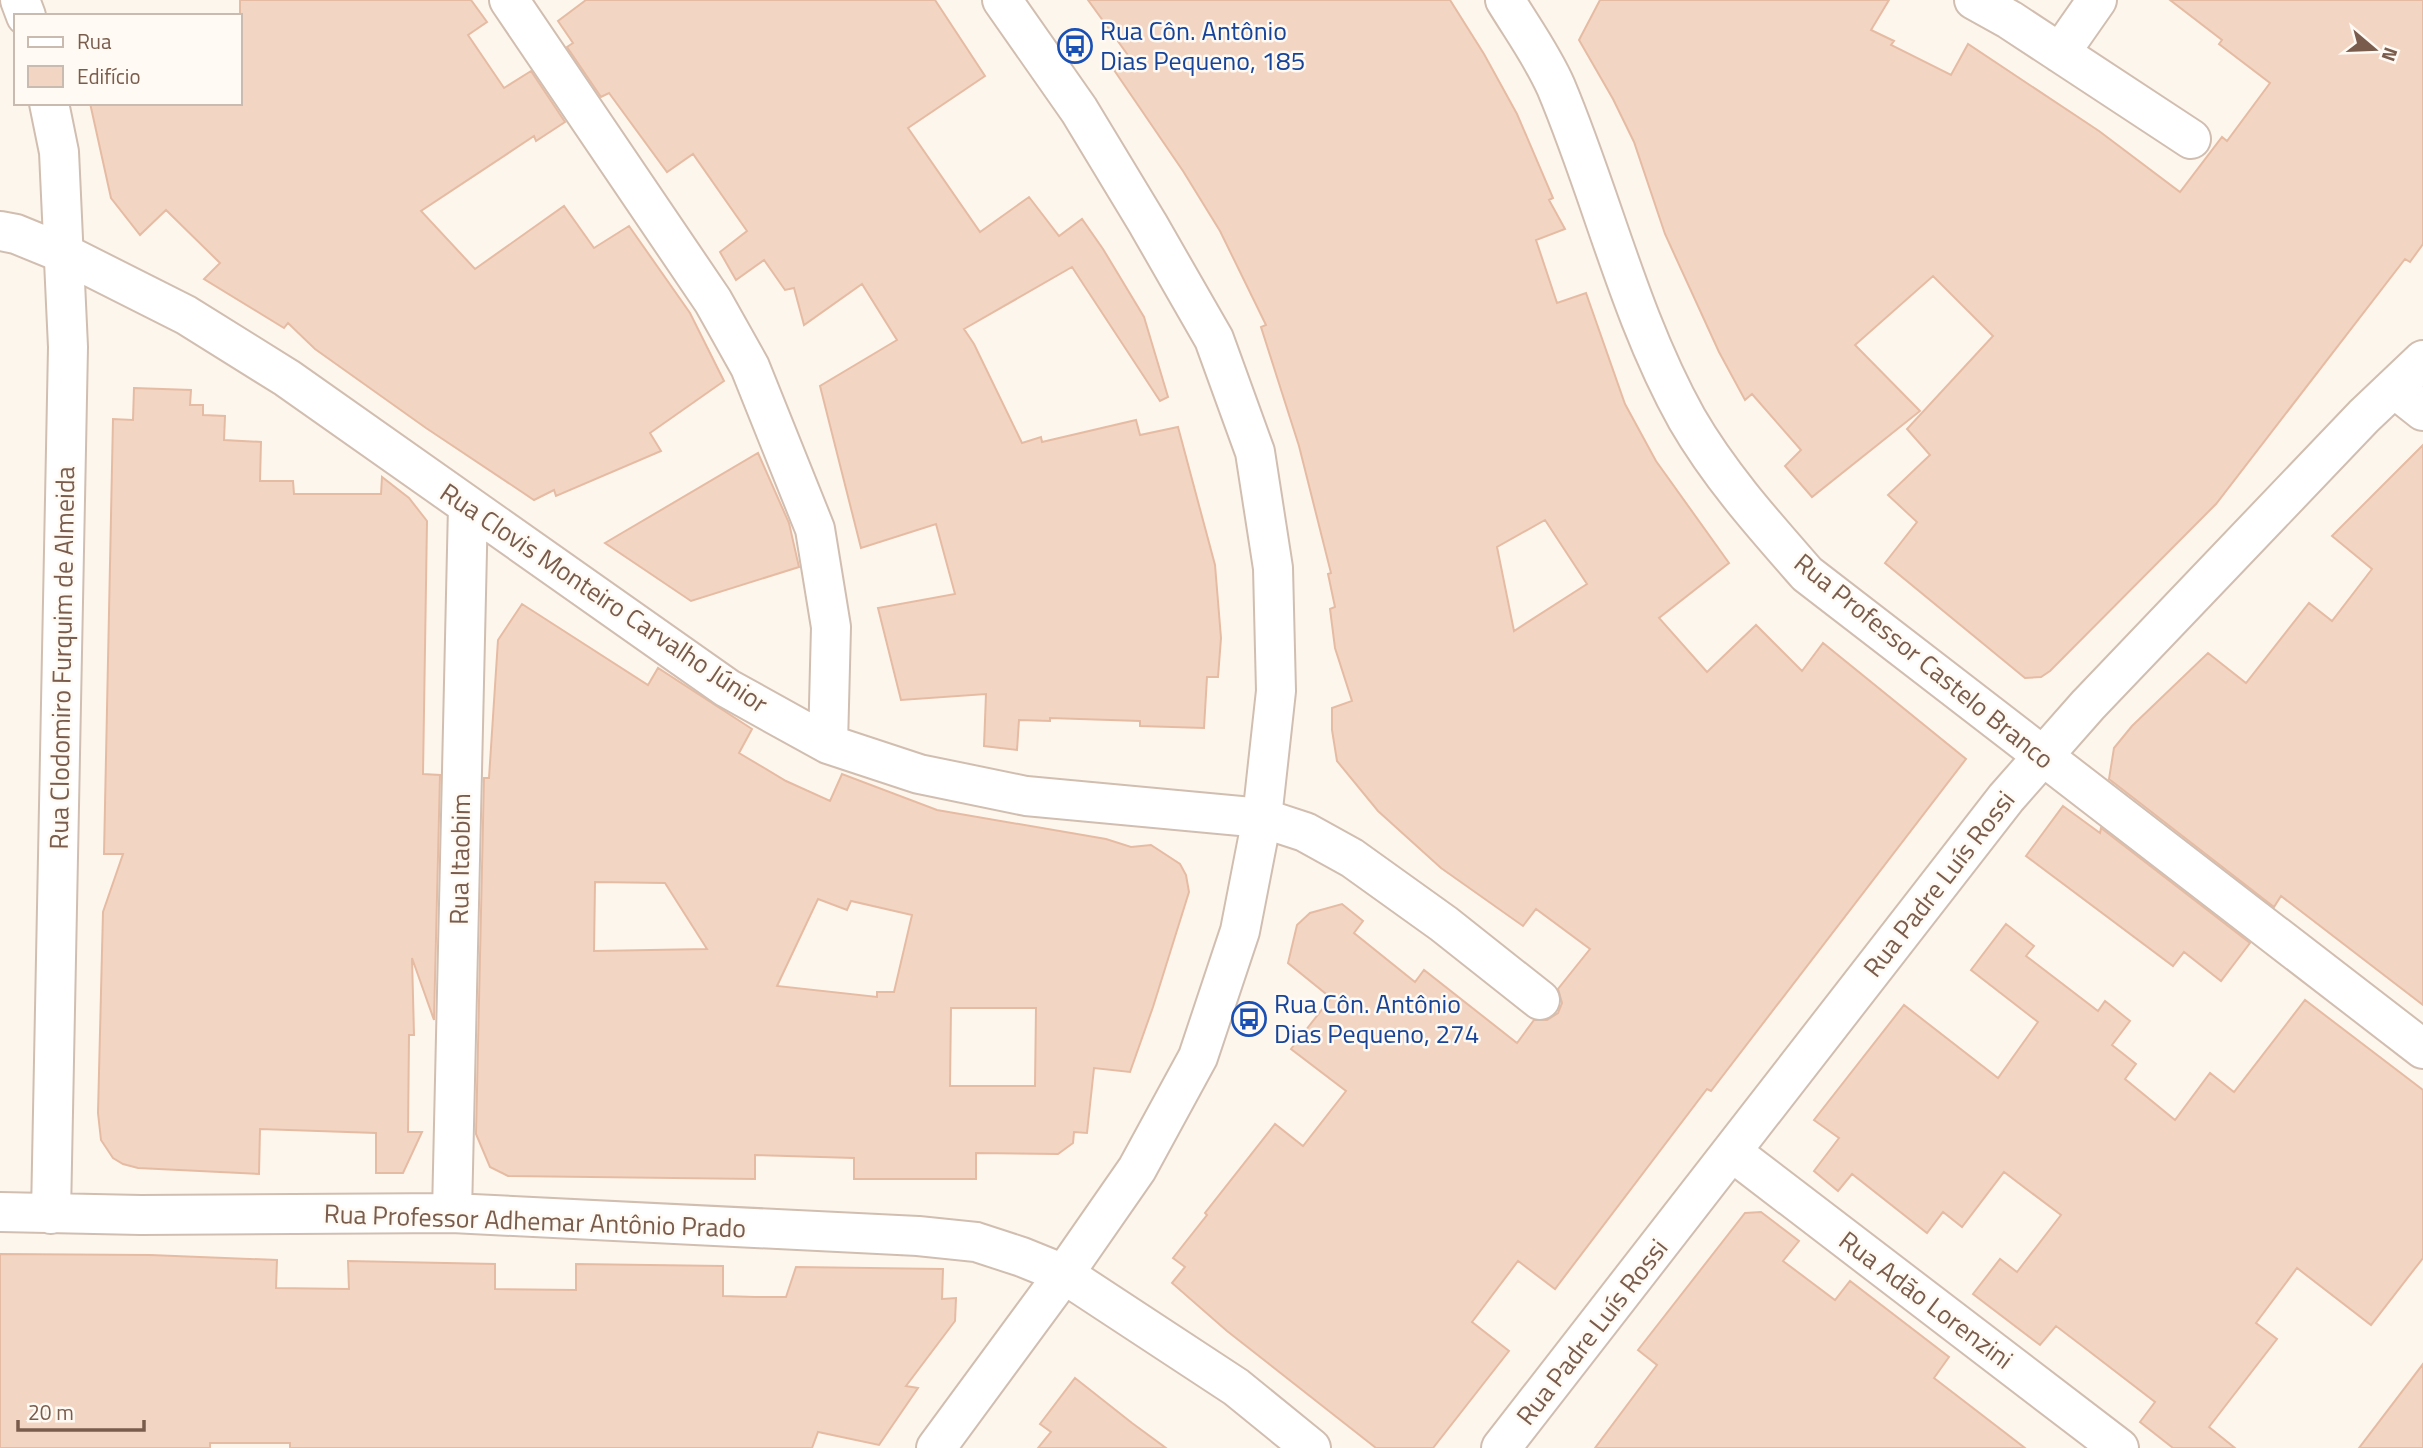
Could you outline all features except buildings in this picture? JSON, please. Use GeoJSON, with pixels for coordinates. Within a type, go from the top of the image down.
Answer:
{"type":"FeatureCollection","features":[{"type":"Feature","properties":{"kind":"street"},"geometry":{"type":"LineString","coordinates":[[509,0],[713,301],[750,367],[815,529],[831,627],[828,744]]}},
{"type":"Feature","properties":{"kind":"street"},"geometry":{"type":"LineString","coordinates":[[936,1448],[1064,1274],[1137,1169],[1198,1057],[1240,931],[1262,818],[1276,691],[1273,568],[1255,452],[1214,338],[1079,110],[1002,0]]}},
{"type":"Feature","properties":{"kind":"street","name":"Rua Professor Castelo Branco"},"geometry":{"type":"LineString","coordinates":[[1505,0],[1555,84],[1638,308],[1687,419],[1739,496],[1807,574],[2423,1049]]}},
{"type":"Feature","properties":{"kind":"street"},"geometry":{"type":"LineString","coordinates":[[1974,0],[2191,139]]}},
{"type":"Feature","properties":{"kind":"street"},"geometry":{"type":"LineString","coordinates":[[2060,53],[2097,0]]}},
{"type":"Feature","properties":{"kind":"street","name":"Rua Clodomiro Furquim de Almeida"},"geometry":{"type":"LineString","coordinates":[[49,105],[59,152],[67,361],[51,1214]]}},
{"type":"Feature","properties":{"kind":"street","name":"Rua Clovis Monteiro Carvalho Júnior"},"geometry":{"type":"LineString","coordinates":[[0,231],[16,234],[65,254],[186,315],[287,378],[727,688],[828,744],[919,774],[1026,796],[1262,818],[1305,832],[1352,858],[1444,924],[1540,1000]]}},
{"type":"Feature","properties":{"kind":"street","name":"Rua Padre Luís Rossi"},"geometry":{"type":"LineString","coordinates":[[1501,1448],[2006,797],[2107,685],[2409,399],[2423,360]]}},
{"type":"Feature","properties":{"kind":"street","name":"Rua Itaobim"},"geometry":{"type":"LineString","coordinates":[[452,1213],[468,506]]}},
{"type":"Feature","properties":{"kind":"street","name":"Rua Adão Lorenzini"},"geometry":{"type":"LineString","coordinates":[[1732,1152],[2119,1448]]}},
{"type":"Feature","properties":{"kind":"street","name":"Rua Professor Adhemar Antônio Prado"},"geometry":{"type":"LineString","coordinates":[[0,1212],[452,1213],[918,1236],[976,1242],[1064,1274],[1236,1387],[1311,1448]]}},
{"type":"Feature","properties":{"kind":"place","name":"Rua Côn. Antônio Dias Pequeno, 185"},"geometry":{"type":"Point","coordinates":[1075,46]}},
{"type":"Feature","properties":{"kind":"place","name":"Rua Côn. Antônio Dias Pequeno, 274"},"geometry":{"type":"Point","coordinates":[1249,1019]}}]}
